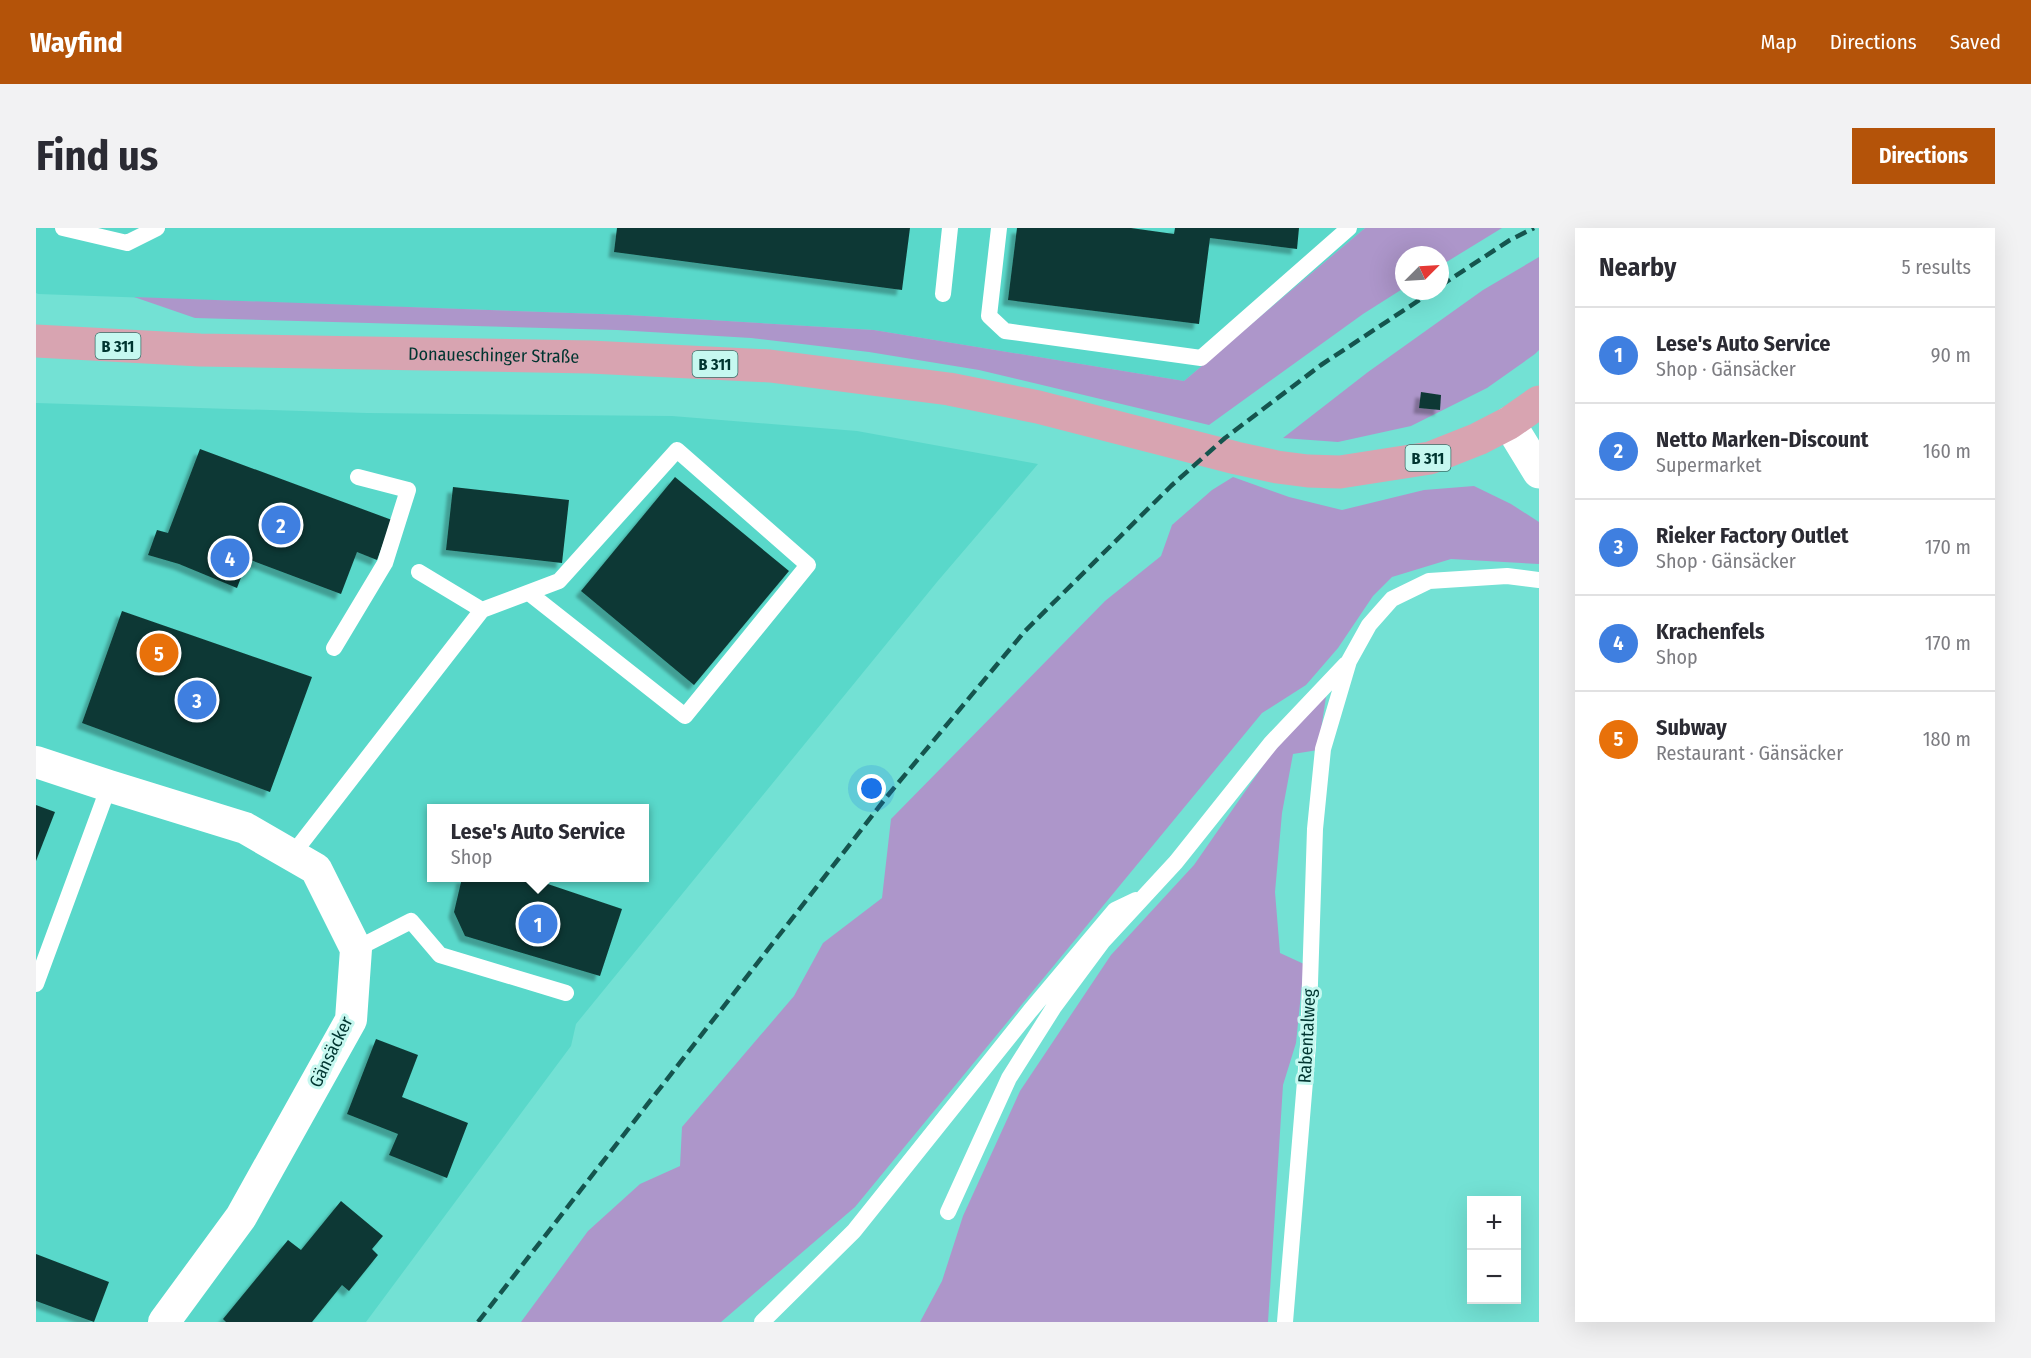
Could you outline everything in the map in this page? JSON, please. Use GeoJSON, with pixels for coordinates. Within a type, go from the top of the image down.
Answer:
{"type":"FeatureCollection","features":[{"type":"Feature","properties":{"kind":"main road","name":"Donaueschinger Straße"},"geometry":{"type":"LineString","coordinates":[[36,341],[200,350],[590,357],[770,366],[949,389],[1038,407],[1246,460],[1308,471],[1340,472],[1430,458],[1463,446],[1509,423]]}},
{"type":"Feature","properties":{"kind":"main road","name":"B 311"},"geometry":{"type":"LineString","coordinates":[[1509,423],[1539,402]]}},
{"type":"Feature","properties":{"kind":"street"},"geometry":{"type":"LineString","coordinates":[[1509,423],[1539,472]]}},
{"type":"Feature","properties":{"kind":"street"},"geometry":{"type":"LineString","coordinates":[[36,762],[245,828],[316,869],[356,949]]}},
{"type":"Feature","properties":{"kind":"street","name":"Gänsäcker"},"geometry":{"type":"LineString","coordinates":[[164,1322],[241,1217],[351,1020],[356,949]]}},
{"type":"Feature","properties":{"kind":"lane"},"geometry":{"type":"LineString","coordinates":[[63,228],[127,243],[157,228]]}},
{"type":"Feature","properties":{"kind":"lane"},"geometry":{"type":"LineString","coordinates":[[943,294],[950,228]]}},
{"type":"Feature","properties":{"kind":"lane"},"geometry":{"type":"LineString","coordinates":[[999,228],[989,316],[1005,331],[1201,358],[1349,228]]}},
{"type":"Feature","properties":{"kind":"lane"},"geometry":{"type":"LineString","coordinates":[[292,855],[482,610],[529,592],[559,581],[677,450],[808,565],[685,716],[529,592]]}},
{"type":"Feature","properties":{"kind":"lane"},"geometry":{"type":"LineString","coordinates":[[334,648],[385,563],[408,490],[358,477]]}},
{"type":"Feature","properties":{"kind":"lane"},"geometry":{"type":"LineString","coordinates":[[419,572],[482,610]]}},
{"type":"Feature","properties":{"kind":"lane"},"geometry":{"type":"LineString","coordinates":[[948,1212],[1015,1069],[1054,1007],[1103,941],[1176,862],[1270,744],[1349,661],[1369,625],[1392,600],[1429,580],[1507,576],[1539,580]]}},
{"type":"Feature","properties":{"kind":"lane","name":"Rabentalweg"},"geometry":{"type":"LineString","coordinates":[[1285,1322],[1308,1045],[1315,829],[1323,749],[1349,661]]}},
{"type":"Feature","properties":{"kind":"lane"},"geometry":{"type":"LineString","coordinates":[[36,984],[109,786]]}},
{"type":"Feature","properties":{"kind":"lane"},"geometry":{"type":"LineString","coordinates":[[762,1322],[854,1231],[1030,1011],[1115,910],[1145,896]]}},
{"type":"Feature","properties":{"kind":"lane"},"geometry":{"type":"LineString","coordinates":[[356,949],[411,921],[440,955],[566,993]]}},
{"type":"Feature","properties":{"kind":"shaded area"},"geometry":{"type":"Polygon","coordinates":[[[36,228],[1365,228],[1184,381],[874,330],[628,315],[38,294],[36,293],[36,228]]]}},
{"type":"Feature","properties":{"kind":"shaded area"},"geometry":{"type":"Polygon","coordinates":[[[1365,228],[1502,228],[1449,260],[1449,246],[1395,246],[1395,294],[1363,314],[1209,425],[979,370],[869,352],[751,338],[617,330],[195,318],[134,297],[628,315],[874,330],[1184,381],[1365,228]]]}},
{"type":"Feature","properties":{"kind":"shaded area"},"geometry":{"type":"Polygon","coordinates":[[[1539,257],[1539,350],[1487,388],[1411,426],[1338,442],[1283,438],[1368,372],[1483,290],[1539,257]]]}},
{"type":"Feature","properties":{"kind":"shaded area"},"geometry":{"type":"Polygon","coordinates":[[[36,403],[367,413],[672,416],[857,431],[1038,464],[937,582],[576,1024],[571,1046],[366,1322],[36,1322],[36,403]]]}},
{"type":"Feature","properties":{"kind":"shaded area"},"geometry":{"type":"Polygon","coordinates":[[[1233,477],[1289,497],[1342,510],[1424,490],[1474,486],[1511,504],[1539,522],[1539,564],[1451,559],[1392,577],[1373,596],[1338,648],[1306,685],[1262,713],[855,1207],[721,1322],[521,1322],[588,1231],[640,1184],[680,1166],[682,1127],[794,996],[823,943],[882,898],[891,819],[1105,601],[1161,556],[1172,525],[1212,490],[1233,477]]]}},
{"type":"Feature","properties":{"kind":"shaded area"},"geometry":{"type":"Polygon","coordinates":[[[1327,690],[1318,750],[1293,754],[1282,813],[1275,892],[1280,953],[1304,964],[1296,1043],[1283,1085],[1268,1322],[920,1322],[942,1281],[963,1216],[1020,1091],[1111,955],[1194,865],[1269,757],[1327,690]]]}},
{"type":"Feature","properties":{"kind":"building"},"geometry":{"type":"Polygon","coordinates":[[[617,228],[910,228],[902,290],[614,252],[617,228]]]}},
{"type":"Feature","properties":{"kind":"building"},"geometry":{"type":"Polygon","coordinates":[[[1017,228],[1131,228],[1174,234],[1175,228],[1299,228],[1297,249],[1210,238],[1199,324],[1008,300],[1017,228]]]}},
{"type":"Feature","properties":{"kind":"building"},"geometry":{"type":"Polygon","coordinates":[[[1421,392],[1441,395],[1440,410],[1419,408],[1421,392]]]}},
{"type":"Feature","properties":{"kind":"building"},"geometry":{"type":"Polygon","coordinates":[[[200,449],[392,520],[377,560],[357,552],[341,594],[248,559],[237,588],[179,564],[148,555],[157,530],[168,533],[200,449]]]}},
{"type":"Feature","properties":{"kind":"building"},"geometry":{"type":"Polygon","coordinates":[[[675,477],[789,571],[694,685],[581,591],[675,477]]]}},
{"type":"Feature","properties":{"kind":"building"},"geometry":{"type":"Polygon","coordinates":[[[453,487],[569,500],[562,563],[446,550],[453,487]]]}},
{"type":"Feature","properties":{"kind":"building"},"geometry":{"type":"Polygon","coordinates":[[[122,611],[312,677],[270,792],[82,723],[122,611]]]}},
{"type":"Feature","properties":{"kind":"building"},"geometry":{"type":"Polygon","coordinates":[[[36,805],[55,812],[36,861],[36,805]]]}},
{"type":"Feature","properties":{"kind":"building"},"geometry":{"type":"Polygon","coordinates":[[[461,882],[542,882],[622,909],[600,976],[465,936],[454,912],[461,882]]]}},
{"type":"Feature","properties":{"kind":"building"},"geometry":{"type":"Polygon","coordinates":[[[376,1039],[418,1055],[402,1097],[468,1123],[447,1178],[389,1155],[398,1134],[347,1114],[376,1039]]]}},
{"type":"Feature","properties":{"kind":"building"},"geometry":{"type":"Polygon","coordinates":[[[341,1201],[383,1236],[372,1249],[378,1255],[349,1291],[342,1285],[312,1322],[226,1322],[223,1319],[288,1240],[301,1250],[341,1201]]]}},
{"type":"Feature","properties":{"kind":"building"},"geometry":{"type":"Polygon","coordinates":[[[36,1254],[109,1282],[94,1322],[36,1301],[36,1254]]]}},
{"type":"Feature","properties":{"kind":"railway"},"geometry":{"type":"LineString","coordinates":[[1449,280],[1510,240],[1534,228]]}},
{"type":"Feature","properties":{"kind":"railway"},"geometry":{"type":"LineString","coordinates":[[478,1322],[889,794],[1025,631],[1171,486],[1225,438],[1321,365],[1419,300]]}},
{"type":"Feature","properties":{"kind":"place","name":"Netto Marken-Discount"},"geometry":{"type":"Point","coordinates":[281,525]}},
{"type":"Feature","properties":{"kind":"place","name":"Krachenfels"},"geometry":{"type":"Point","coordinates":[230,558]}},
{"type":"Feature","properties":{"kind":"place","name":"Subway"},"geometry":{"type":"Point","coordinates":[159,653]}},
{"type":"Feature","properties":{"kind":"place","name":"Rieker Factory Outlet"},"geometry":{"type":"Point","coordinates":[197,700]}},
{"type":"Feature","properties":{"kind":"place","name":"Lese's Auto Service"},"geometry":{"type":"Point","coordinates":[538,924]}}]}
